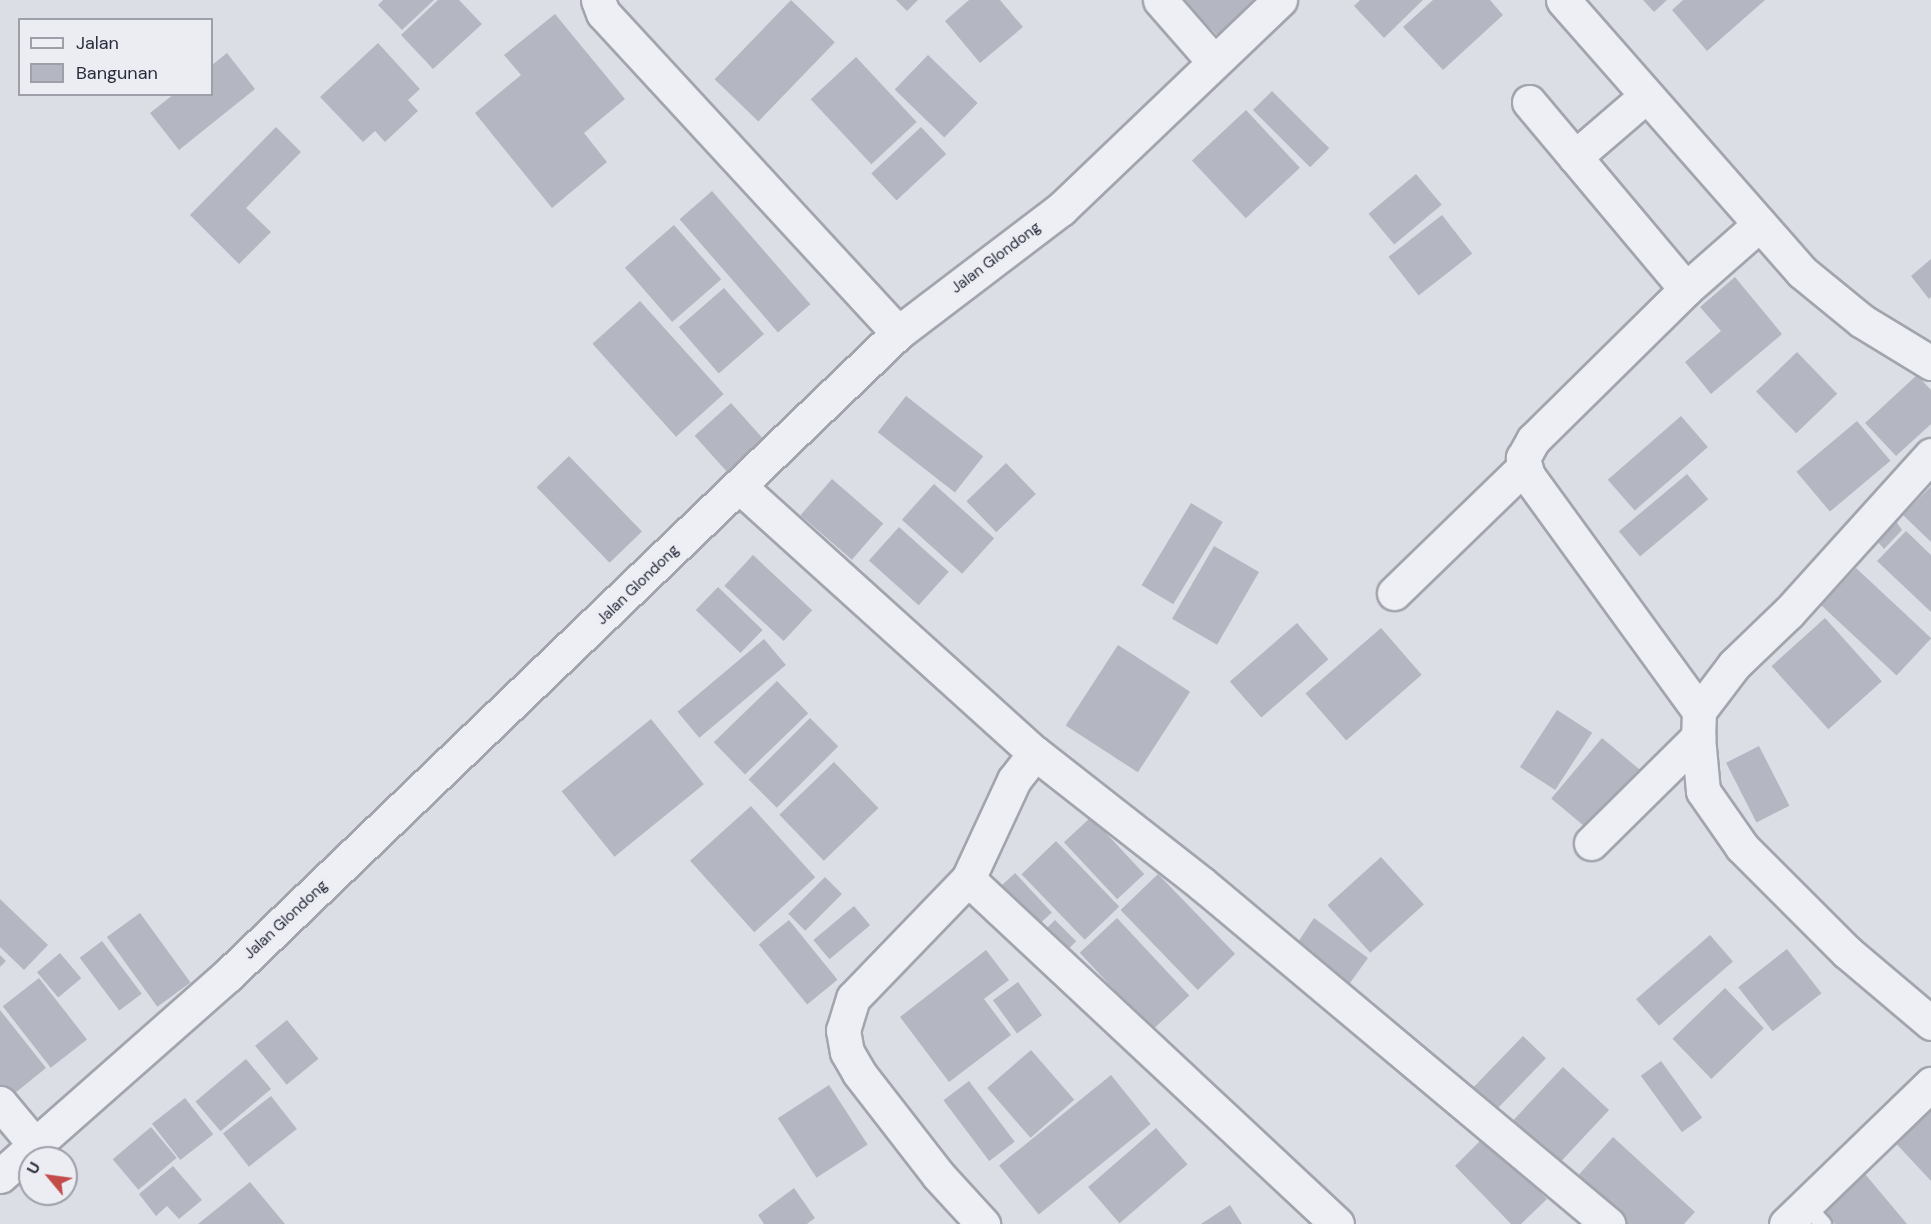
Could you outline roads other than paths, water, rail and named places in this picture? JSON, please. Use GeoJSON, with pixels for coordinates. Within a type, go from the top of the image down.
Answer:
{"type":"FeatureCollection","features":[{"type":"Feature","properties":{"kind":"street"},"geometry":{"type":"LineString","coordinates":[[598,0],[609,20],[898,333]]}},
{"type":"Feature","properties":{"kind":"street"},"geometry":{"type":"LineString","coordinates":[[1160,0],[1214,62]]}},
{"type":"Feature","properties":{"kind":"street","name":"Jalan Glondong"},"geometry":{"type":"LineString","coordinates":[[0,1176],[228,975],[583,638],[898,333],[1061,209],[1280,0]]}},
{"type":"Feature","properties":{"kind":"street"},"geometry":{"type":"LineString","coordinates":[[1563,0],[1802,272],[1862,321],[1931,363]]}},
{"type":"Feature","properties":{"kind":"street"},"geometry":{"type":"LineString","coordinates":[[1575,157],[1646,96]]}},
{"type":"Feature","properties":{"kind":"street"},"geometry":{"type":"LineString","coordinates":[[1529,102],[1686,289]]}},
{"type":"Feature","properties":{"kind":"street"},"geometry":{"type":"LineString","coordinates":[[1394,593],[1523,468],[1533,440],[1686,289],[1760,224]]}},
{"type":"Feature","properties":{"kind":"street"},"geometry":{"type":"LineString","coordinates":[[1591,843],[1699,724],[1757,640],[1789,612],[1931,455]]}},
{"type":"Feature","properties":{"kind":"street"},"geometry":{"type":"LineString","coordinates":[[1523,468],[1699,724],[1703,791],[1742,847],[1847,952],[1931,1023]]}},
{"type":"Feature","properties":{"kind":"street"},"geometry":{"type":"LineString","coordinates":[[739,486],[1035,753],[1202,884],[1608,1224]]}},
{"type":"Feature","properties":{"kind":"street"},"geometry":{"type":"LineString","coordinates":[[983,1224],[939,1175],[859,1073],[847,1052],[843,1030],[853,998],[968,879],[1014,780],[1035,753]]}},
{"type":"Feature","properties":{"kind":"street"},"geometry":{"type":"LineString","coordinates":[[968,879],[1337,1224]]}},
{"type":"Feature","properties":{"kind":"street"},"geometry":{"type":"LineString","coordinates":[[1804,1217],[1931,1084]]}},
{"type":"Feature","properties":{"kind":"street"},"geometry":{"type":"LineString","coordinates":[[0,1103],[35,1145]]}}]}
